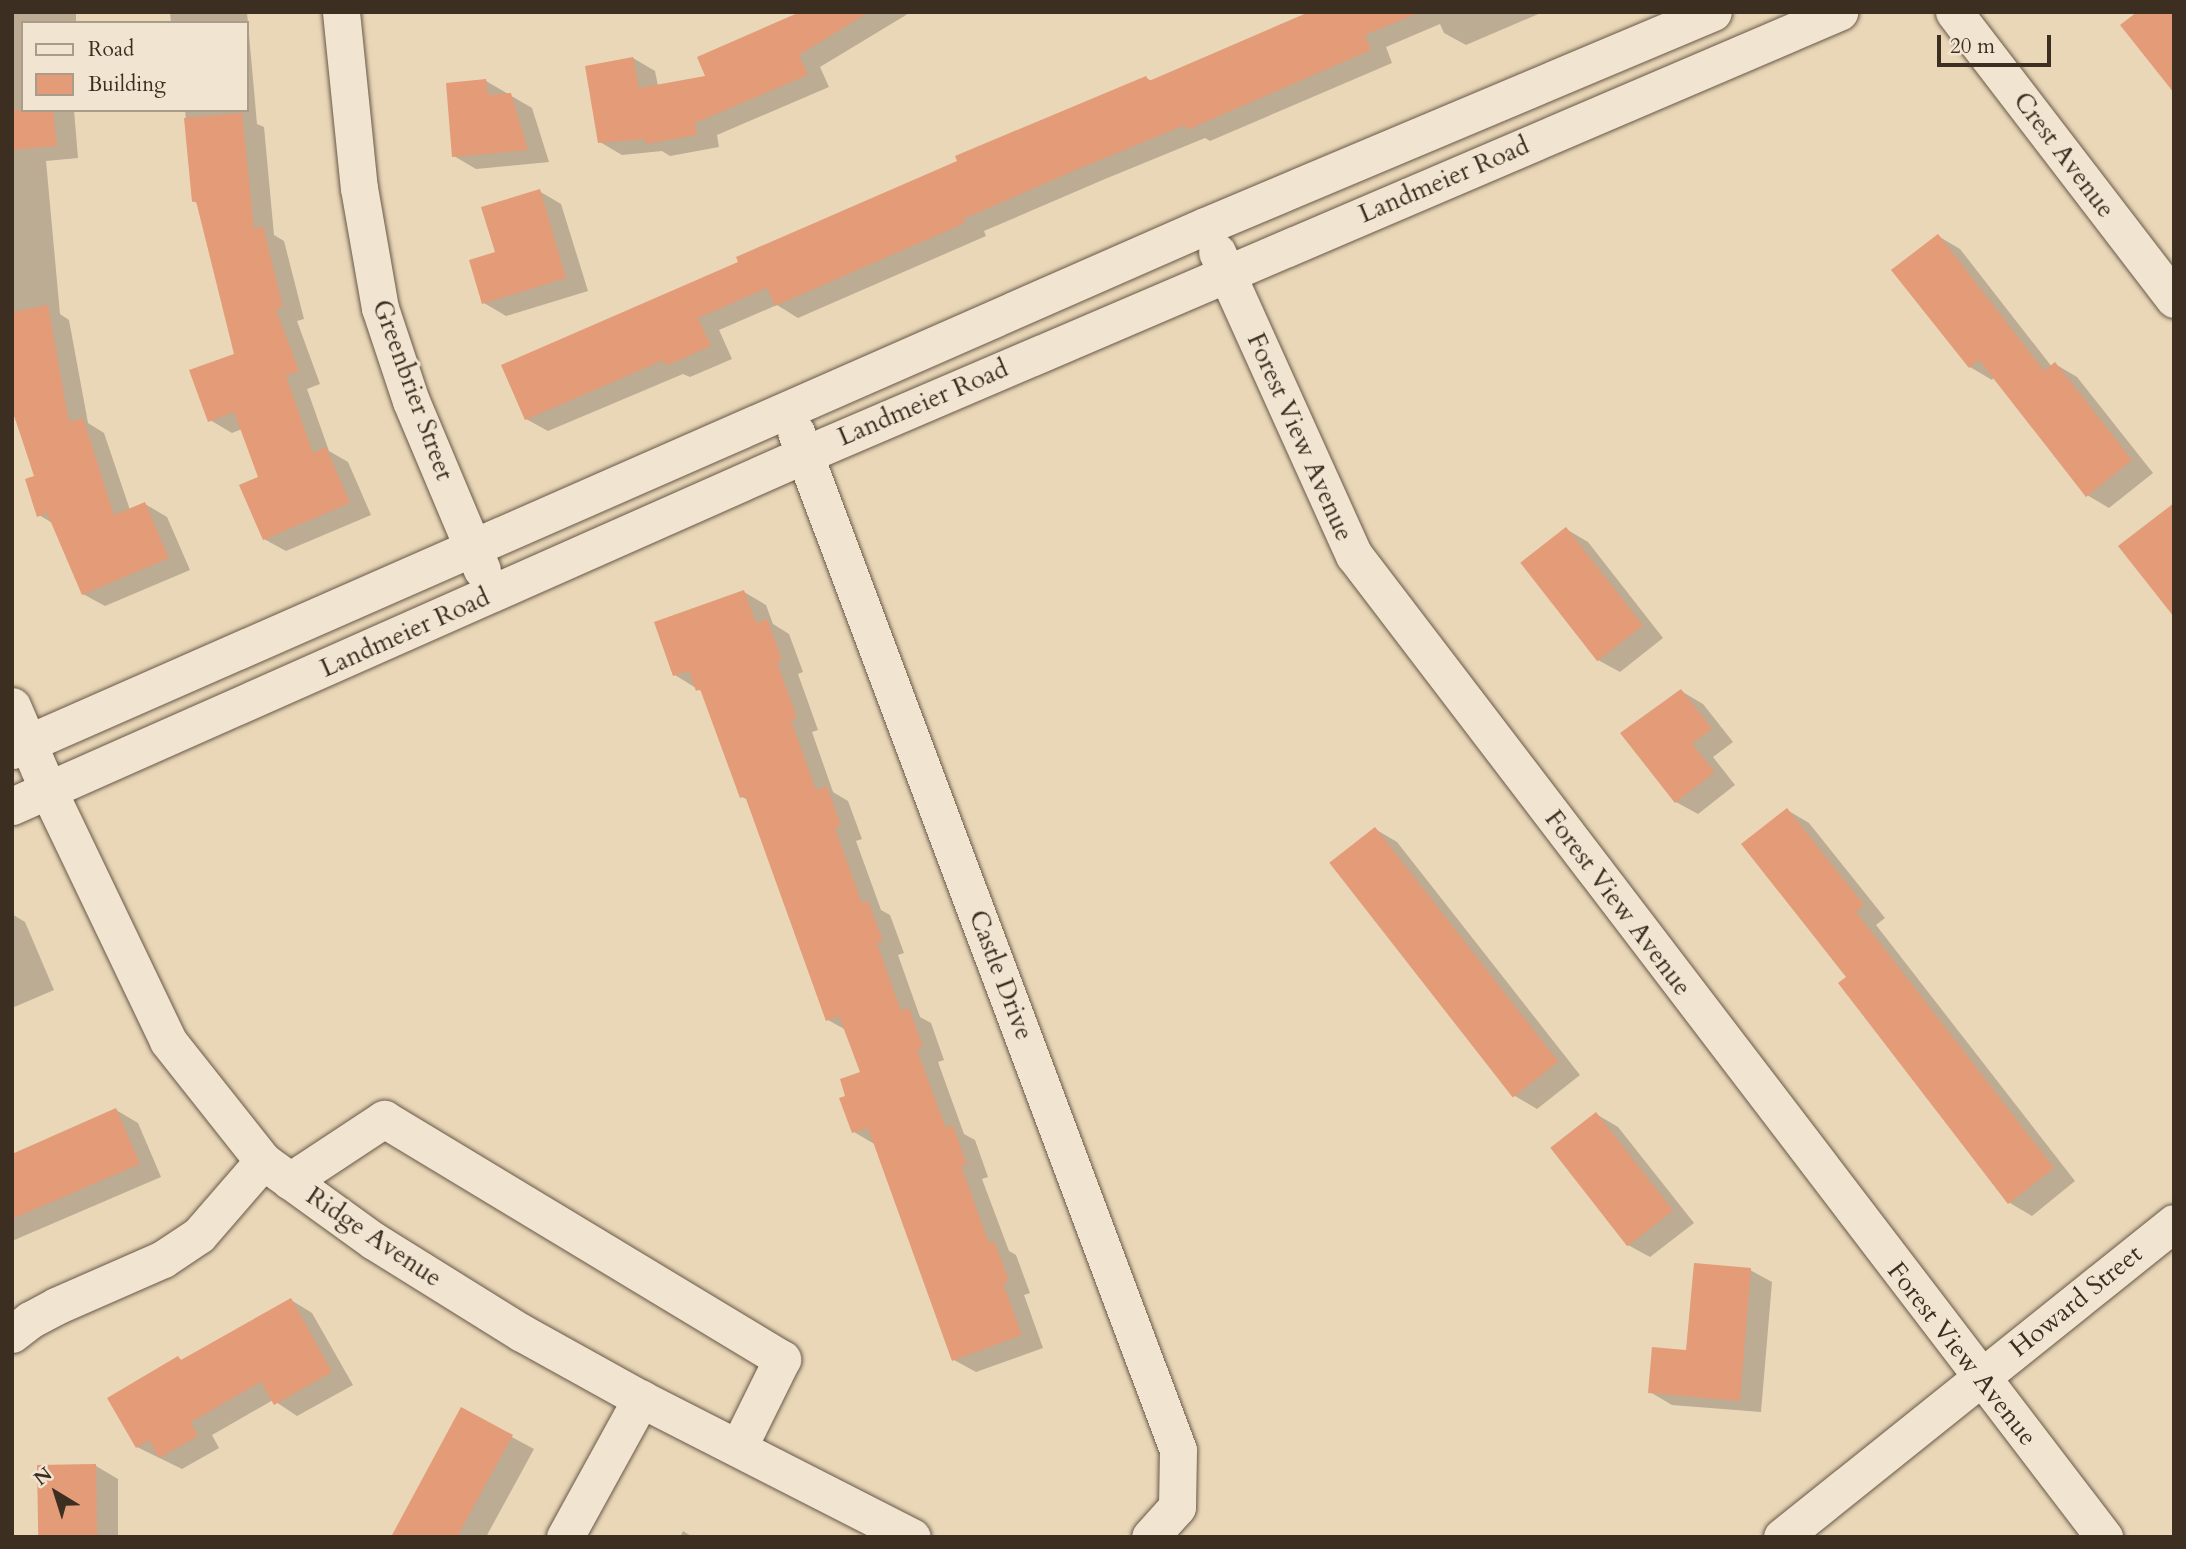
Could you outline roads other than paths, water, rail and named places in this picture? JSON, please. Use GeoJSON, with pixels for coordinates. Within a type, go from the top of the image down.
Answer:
{"type":"FeatureCollection","features":[{"type":"Feature","properties":{"kind":"street","name":"Greenbrier Street"},"geometry":{"type":"LineString","coordinates":[[341,12],[359,188],[380,308],[411,401],[492,594]]}},
{"type":"Feature","properties":{"kind":"street","name":"Landmeier Road"},"geometry":{"type":"LineString","coordinates":[[20,747],[1205,226],[1713,12]]}},
{"type":"Feature","properties":{"kind":"street","name":"Landmeier Road"},"geometry":{"type":"LineString","coordinates":[[12,806],[806,454],[1839,12]]}},
{"type":"Feature","properties":{"kind":"street","name":"Crest Avenue"},"geometry":{"type":"LineString","coordinates":[[1954,12],[2174,299]]}},
{"type":"Feature","properties":{"kind":"street","name":"Forest View Avenue"},"geometry":{"type":"LineString","coordinates":[[1205,226],[1354,555],[2104,1537]]}},
{"type":"Feature","properties":{"kind":"street","name":"Castle Drive"},"geometry":{"type":"LineString","coordinates":[[786,409],[806,454],[1178,1450],[1177,1507],[1150,1537]]}},
{"type":"Feature","properties":{"kind":"street","name":"Ridge Avenue"},"geometry":{"type":"LineString","coordinates":[[12,706],[20,747],[48,790],[168,1041],[277,1171],[374,1241],[522,1333],[641,1399],[912,1537]]}},
{"type":"Feature","properties":{"kind":"street"},"geometry":{"type":"LineString","coordinates":[[12,1334],[30,1320],[56,1307],[163,1259],[199,1235],[277,1171],[384,1119],[782,1359],[738,1448]]}},
{"type":"Feature","properties":{"kind":"street","name":"Howard Street"},"geometry":{"type":"LineString","coordinates":[[1782,1537],[2174,1223]]}},
{"type":"Feature","properties":{"kind":"street"},"geometry":{"type":"LineString","coordinates":[[565,1537],[641,1399]]}}]}
